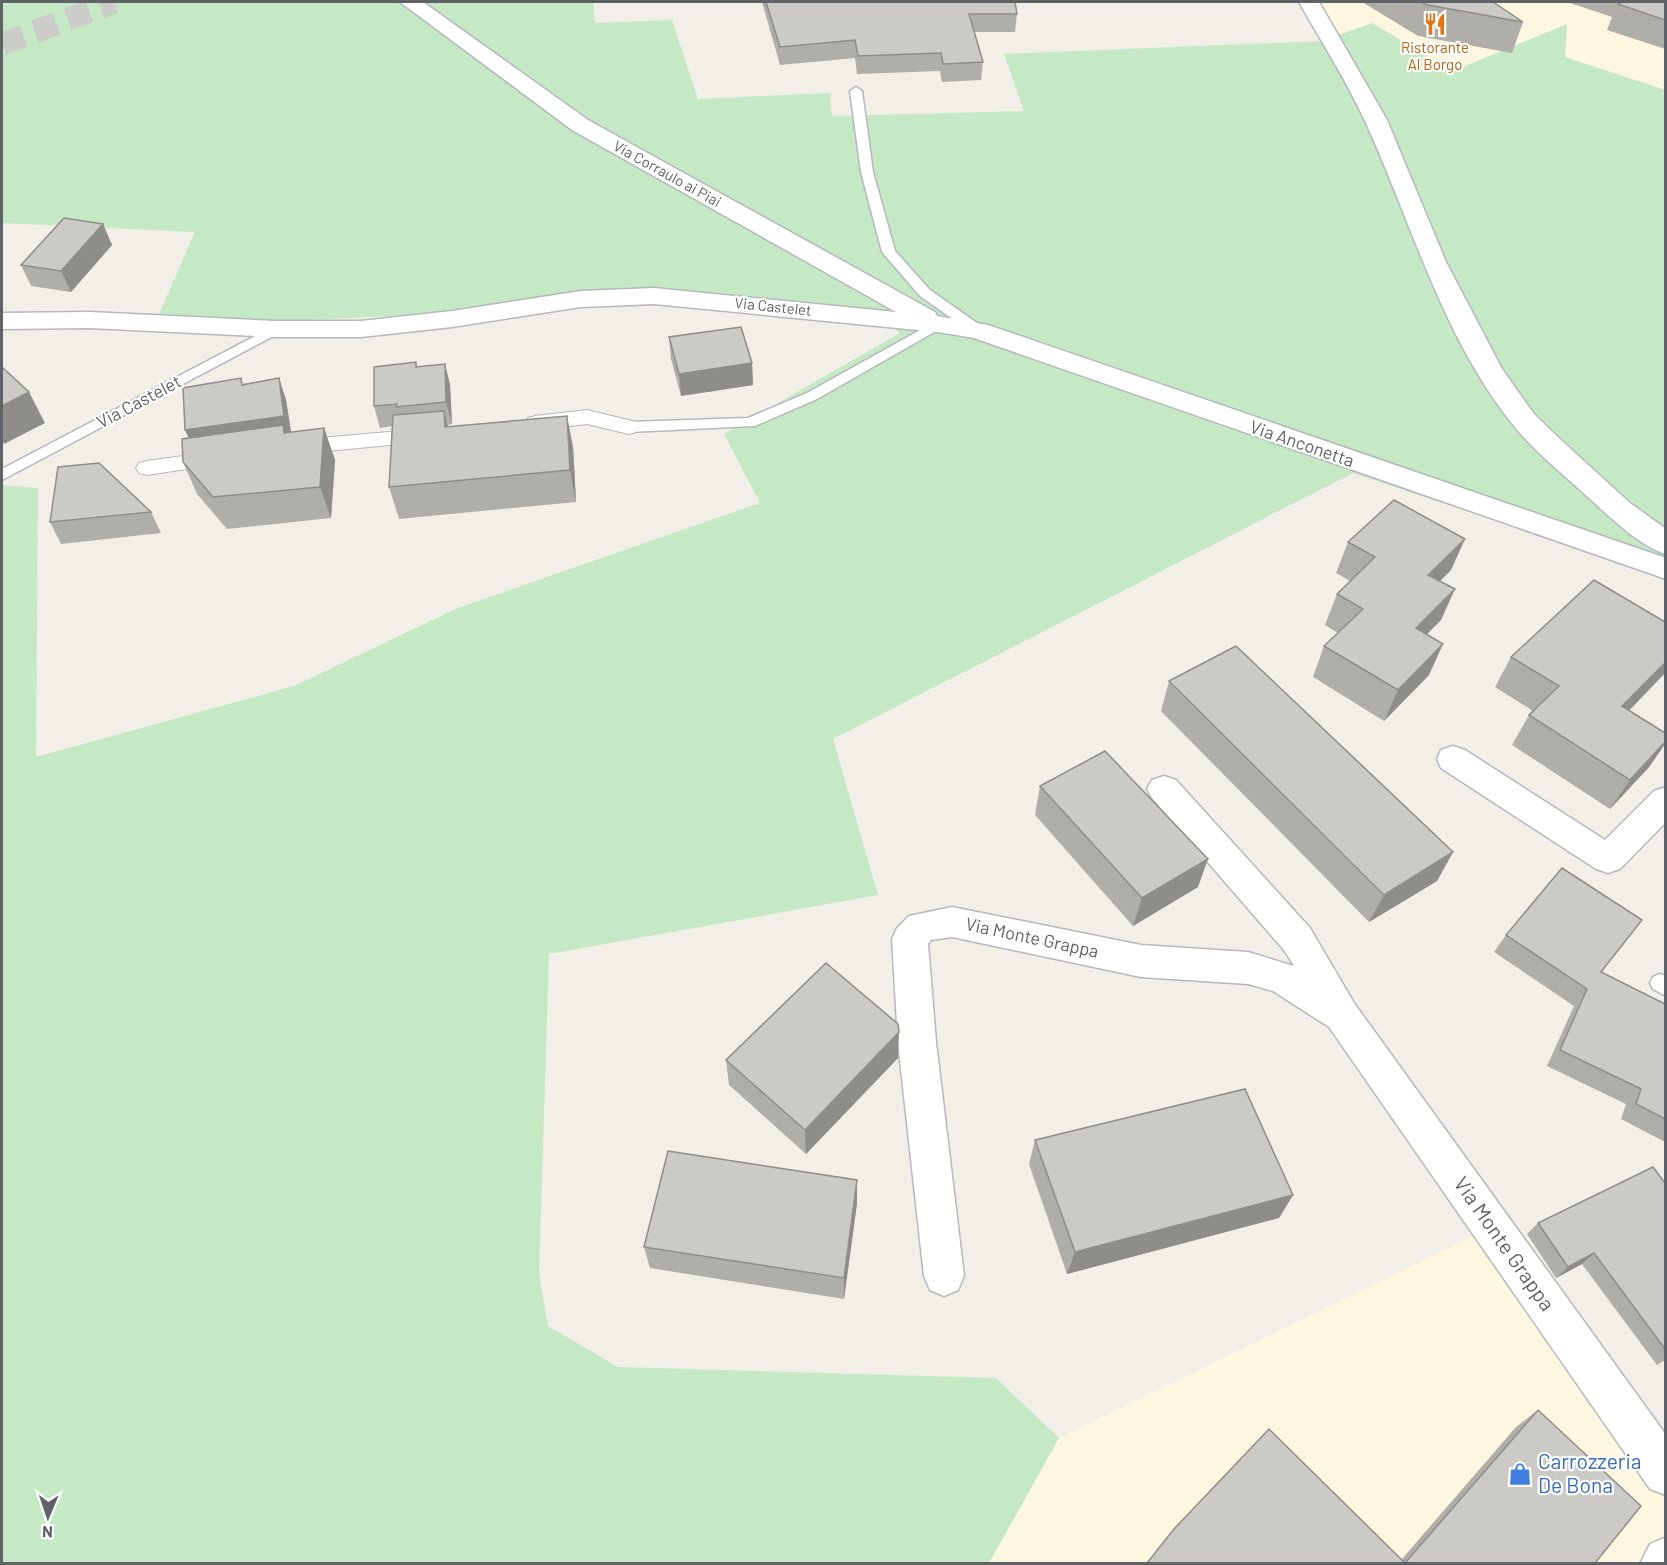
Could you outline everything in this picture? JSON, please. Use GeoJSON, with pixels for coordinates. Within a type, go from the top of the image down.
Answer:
{"type":"FeatureCollection","features":[{"type":"Feature","properties":{"kind":"street","name":"Via Corraulo ai Piai"},"geometry":{"type":"LineString","coordinates":[[410,2],[580,125],[938,324]]}},
{"type":"Feature","properties":{"kind":"street"},"geometry":{"type":"LineString","coordinates":[[1309,2],[1376,120],[1434,262],[1490,371],[1524,420],[1552,448],[1611,503],[1665,544]]}},
{"type":"Feature","properties":{"kind":"street","name":"Via Castelet"},"geometry":{"type":"LineString","coordinates":[[2,321],[90,320],[276,329],[361,329],[408,325],[543,304],[620,296],[689,298],[938,324]]}},
{"type":"Feature","properties":{"kind":"street","name":"Via Anconetta"},"geometry":{"type":"LineString","coordinates":[[938,324],[980,331],[1665,568]]}},
{"type":"Feature","properties":{"kind":"street"},"geometry":{"type":"LineString","coordinates":[[518,425],[587,417],[629,427]]}},
{"type":"Feature","properties":{"kind":"street"},"geometry":{"type":"LineString","coordinates":[[280,450],[439,435]]}},
{"type":"Feature","properties":{"kind":"street"},"geometry":{"type":"LineString","coordinates":[[147,468],[236,456]]}},
{"type":"Feature","properties":{"kind":"street"},"geometry":{"type":"LineString","coordinates":[[1453,759],[1608,859],[1665,800]]}},
{"type":"Feature","properties":{"kind":"street","name":"Via Monte Grappa"},"geometry":{"type":"LineString","coordinates":[[1164,789],[1297,939],[1342,1015],[1665,1473]]}},
{"type":"Feature","properties":{"kind":"street","name":"Via Monte Grappa"},"geometry":{"type":"LineString","coordinates":[[944,1276],[917,1042],[910,950],[910,939],[921,927],[952,921],[1141,961],[1248,968],[1283,978],[1342,1015]]}},
{"type":"Feature","properties":{"kind":"lane"},"geometry":{"type":"LineString","coordinates":[[856,91],[867,172],[889,252],[925,293],[980,331]]}},
{"type":"Feature","properties":{"kind":"lane"},"geometry":{"type":"LineString","coordinates":[[629,427],[750,423],[812,396],[938,324]]}},
{"type":"Feature","properties":{"kind":"lane","name":"Via Castelet"},"geometry":{"type":"LineString","coordinates":[[2,475],[276,329]]}},
{"type":"Feature","properties":{"kind":"shaded area"},"geometry":{"type":"Polygon","coordinates":[[[1301,2],[1665,2],[1665,90],[1565,57],[1567,24],[1453,71],[1372,23],[1322,41],[1301,2]]]}},
{"type":"Feature","properties":{"kind":"shaded area"},"geometry":{"type":"Polygon","coordinates":[[[1480,1233],[1665,1445],[1665,1563],[989,1564],[1059,1438],[1480,1233]]]}},
{"type":"Feature","properties":{"kind":"green space"},"geometry":{"type":"Polygon","coordinates":[[[2,2],[593,2],[595,23],[672,20],[698,99],[830,93],[832,116],[1024,111],[1004,54],[1322,41],[1372,23],[1453,71],[1567,24],[1565,57],[1665,90],[1665,578],[1353,473],[833,739],[878,895],[549,954],[539,1274],[548,1326],[618,1367],[996,1378],[1059,1438],[989,1563],[2,1563],[2,485],[38,488],[36,757],[294,686],[458,608],[760,503],[724,434],[900,333],[872,310],[735,299],[289,321],[159,314],[195,232],[2,223],[2,2]]]}},
{"type":"Feature","properties":{"kind":"building"},"geometry":{"type":"Polygon","coordinates":[[[766,2],[1015,2],[1017,14],[969,14],[983,62],[943,64],[941,53],[858,56],[855,40],[780,47],[766,2]]]}},
{"type":"Feature","properties":{"kind":"building"},"geometry":{"type":"Polygon","coordinates":[[[1421,2],[1493,2],[1523,22],[1428,5],[1421,2]]]}},
{"type":"Feature","properties":{"kind":"building"},"geometry":{"type":"Polygon","coordinates":[[[1621,2],[1665,2],[1665,20],[1618,4],[1621,2]]]}},
{"type":"Feature","properties":{"kind":"building"},"geometry":{"type":"Polygon","coordinates":[[[64,218],[103,224],[61,271],[21,265],[64,218]]]}},
{"type":"Feature","properties":{"kind":"building"},"geometry":{"type":"Polygon","coordinates":[[[741,327],[752,363],[679,374],[669,337],[741,327]]]}},
{"type":"Feature","properties":{"kind":"building"},"geometry":{"type":"Polygon","coordinates":[[[416,362],[416,367],[445,364],[446,402],[396,407],[397,404],[374,406],[374,367],[416,362]]]}},
{"type":"Feature","properties":{"kind":"building"},"geometry":{"type":"Polygon","coordinates":[[[2,367],[29,392],[2,406],[2,367]]]}},
{"type":"Feature","properties":{"kind":"building"},"geometry":{"type":"Polygon","coordinates":[[[241,378],[242,385],[279,378],[284,416],[185,430],[183,388],[241,378]]]}},
{"type":"Feature","properties":{"kind":"building"},"geometry":{"type":"Polygon","coordinates":[[[444,411],[445,427],[567,416],[570,470],[389,487],[393,415],[444,411]]]}},
{"type":"Feature","properties":{"kind":"building"},"geometry":{"type":"Polygon","coordinates":[[[283,425],[284,433],[324,428],[320,487],[213,497],[183,462],[182,439],[283,425]]]}},
{"type":"Feature","properties":{"kind":"building"},"geometry":{"type":"Polygon","coordinates":[[[99,463],[151,512],[50,522],[58,467],[99,463]]]}},
{"type":"Feature","properties":{"kind":"building"},"geometry":{"type":"Polygon","coordinates":[[[1394,500],[1465,539],[1428,575],[1455,589],[1416,628],[1443,644],[1398,690],[1324,646],[1363,609],[1337,594],[1375,557],[1348,542],[1394,500]]]}},
{"type":"Feature","properties":{"kind":"building"},"geometry":{"type":"Polygon","coordinates":[[[1594,580],[1665,622],[1665,663],[1622,706],[1665,733],[1665,742],[1630,780],[1529,715],[1559,686],[1511,657],[1594,580]]]}},
{"type":"Feature","properties":{"kind":"building"},"geometry":{"type":"Polygon","coordinates":[[[1236,646],[1453,852],[1384,895],[1169,681],[1236,646]]]}},
{"type":"Feature","properties":{"kind":"building"},"geometry":{"type":"Polygon","coordinates":[[[1105,751],[1208,859],[1142,898],[1040,786],[1105,751]]]}},
{"type":"Feature","properties":{"kind":"building"},"geometry":{"type":"Polygon","coordinates":[[[1562,868],[1642,920],[1601,972],[1665,1004],[1665,1119],[1636,1104],[1641,1089],[1560,1050],[1587,989],[1506,935],[1562,868]]]}},
{"type":"Feature","properties":{"kind":"building"},"geometry":{"type":"Polygon","coordinates":[[[826,963],[898,1024],[899,1032],[805,1130],[726,1060],[826,963]]]}},
{"type":"Feature","properties":{"kind":"building"},"geometry":{"type":"Polygon","coordinates":[[[1245,1089],[1293,1195],[1075,1252],[1035,1140],[1245,1089]]]}},
{"type":"Feature","properties":{"kind":"building"},"geometry":{"type":"Polygon","coordinates":[[[668,1151],[857,1180],[844,1278],[644,1247],[668,1151]]]}},
{"type":"Feature","properties":{"kind":"building"},"geometry":{"type":"Polygon","coordinates":[[[1653,1167],[1665,1183],[1665,1349],[1594,1253],[1568,1267],[1538,1223],[1653,1167]]]}},
{"type":"Feature","properties":{"kind":"building","name":"Carrozzeria De Bona"},"geometry":{"type":"Polygon","coordinates":[[[1538,1410],[1641,1506],[1595,1563],[1405,1563],[1538,1410]]]}},
{"type":"Feature","properties":{"kind":"building"},"geometry":{"type":"Polygon","coordinates":[[[1269,1429],[1405,1563],[1147,1563],[1174,1529],[1269,1429]]]}},
{"type":"Feature","properties":{"kind":"tunnel"},"geometry":{"type":"LineString","coordinates":[[2,44],[114,2]]}},
{"type":"Feature","properties":{"kind":"place","name":"Ristorante Al Borgo"},"geometry":{"type":"Point","coordinates":[1435,24]}},
{"type":"Feature","properties":{"kind":"place","name":"Carrozzeria De Bona"},"geometry":{"type":"Point","coordinates":[1520,1474]}}]}
